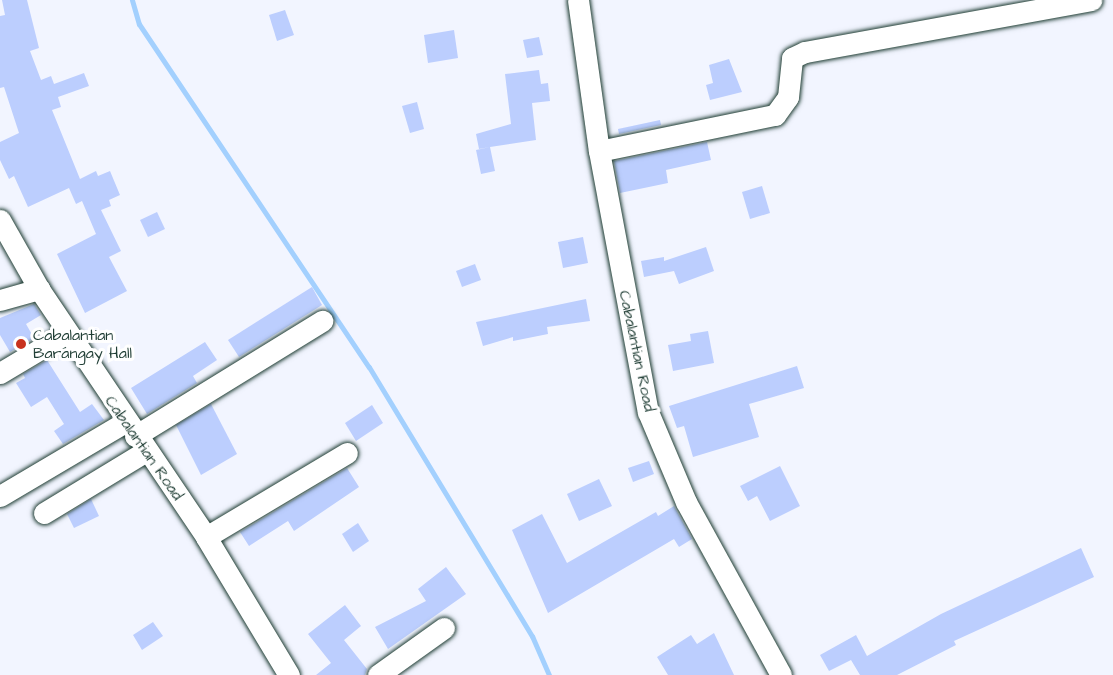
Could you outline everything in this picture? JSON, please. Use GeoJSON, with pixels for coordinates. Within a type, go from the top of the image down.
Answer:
{"type":"FeatureCollection","features":[{"type":"Feature","properties":{"kind":"street","name":"Cabalantian Road"},"geometry":{"type":"LineString","coordinates":[[578,0],[599,151],[648,411],[686,502],[781,675]]}},
{"type":"Feature","properties":{"kind":"street"},"geometry":{"type":"LineString","coordinates":[[599,151],[775,115],[788,97],[792,58],[805,52],[1091,0]]}},
{"type":"Feature","properties":{"kind":"street","name":"Cabalantian Road"},"geometry":{"type":"LineString","coordinates":[[0,220],[39,289],[135,436],[206,537],[289,675]]}},
{"type":"Feature","properties":{"kind":"street"},"geometry":{"type":"LineString","coordinates":[[0,300],[39,289]]}},
{"type":"Feature","properties":{"kind":"street"},"geometry":{"type":"LineString","coordinates":[[0,496],[135,436],[322,321]]}},
{"type":"Feature","properties":{"kind":"street"},"geometry":{"type":"LineString","coordinates":[[0,373],[67,333]]}},
{"type":"Feature","properties":{"kind":"street"},"geometry":{"type":"LineString","coordinates":[[44,513],[135,436]]}},
{"type":"Feature","properties":{"kind":"street"},"geometry":{"type":"LineString","coordinates":[[206,537],[346,453]]}},
{"type":"Feature","properties":{"kind":"street"},"geometry":{"type":"LineString","coordinates":[[378,675],[444,628]]}},
{"type":"Feature","properties":{"kind":"building"},"geometry":{"type":"Polygon","coordinates":[[[2,0],[27,0],[39,48],[30,51],[41,80],[51,76],[54,84],[84,73],[89,86],[58,97],[61,107],[52,110],[80,179],[96,171],[98,176],[110,171],[120,195],[109,200],[111,206],[101,210],[121,251],[109,257],[127,291],[85,313],[57,254],[96,234],[82,201],[76,204],[69,188],[28,207],[14,176],[9,179],[0,160],[0,142],[19,133],[4,87],[0,88],[0,16],[5,15],[2,0]]]}},
{"type":"Feature","properties":{"kind":"building"},"geometry":{"type":"Polygon","coordinates":[[[285,10],[294,35],[277,41],[269,15],[285,10]]]}},
{"type":"Feature","properties":{"kind":"building"},"geometry":{"type":"Polygon","coordinates":[[[454,30],[458,58],[428,63],[424,35],[454,30]]]}},
{"type":"Feature","properties":{"kind":"building"},"geometry":{"type":"Polygon","coordinates":[[[539,37],[543,55],[527,58],[523,40],[539,37]]]}},
{"type":"Feature","properties":{"kind":"building"},"geometry":{"type":"Polygon","coordinates":[[[729,59],[742,92],[710,100],[706,85],[713,83],[709,65],[729,59]]]}},
{"type":"Feature","properties":{"kind":"building"},"geometry":{"type":"Polygon","coordinates":[[[539,70],[541,84],[548,83],[550,101],[532,103],[536,140],[479,149],[476,134],[511,124],[505,74],[539,70]]]}},
{"type":"Feature","properties":{"kind":"building"},"geometry":{"type":"Polygon","coordinates":[[[417,102],[424,129],[410,133],[402,106],[417,102]]]}},
{"type":"Feature","properties":{"kind":"building"},"geometry":{"type":"Polygon","coordinates":[[[660,120],[661,125],[619,134],[618,129],[660,120]]]}},
{"type":"Feature","properties":{"kind":"building"},"geometry":{"type":"Polygon","coordinates":[[[707,142],[711,160],[666,170],[668,183],[620,193],[614,161],[707,142]]]}},
{"type":"Feature","properties":{"kind":"building"},"geometry":{"type":"Polygon","coordinates":[[[490,147],[495,171],[481,174],[476,150],[490,147]]]}},
{"type":"Feature","properties":{"kind":"building"},"geometry":{"type":"Polygon","coordinates":[[[762,186],[770,213],[750,219],[742,192],[762,186]]]}},
{"type":"Feature","properties":{"kind":"building"},"geometry":{"type":"Polygon","coordinates":[[[157,212],[165,229],[148,237],[140,220],[157,212]]]}},
{"type":"Feature","properties":{"kind":"building"},"geometry":{"type":"Polygon","coordinates":[[[583,237],[588,263],[563,268],[558,242],[583,237]]]}},
{"type":"Feature","properties":{"kind":"building"},"geometry":{"type":"Polygon","coordinates":[[[706,247],[714,271],[679,284],[674,271],[644,277],[641,261],[664,257],[664,261],[706,247]]]}},
{"type":"Feature","properties":{"kind":"building"},"geometry":{"type":"Polygon","coordinates":[[[475,264],[481,280],[462,287],[456,271],[475,264]]]}},
{"type":"Feature","properties":{"kind":"building"},"geometry":{"type":"Polygon","coordinates":[[[312,287],[322,305],[239,357],[228,340],[312,287]]]}},
{"type":"Feature","properties":{"kind":"building"},"geometry":{"type":"Polygon","coordinates":[[[586,299],[590,321],[547,327],[548,334],[513,341],[513,337],[483,346],[476,322],[586,299]]]}},
{"type":"Feature","properties":{"kind":"building"},"geometry":{"type":"Polygon","coordinates":[[[34,304],[41,315],[26,324],[34,338],[10,352],[0,335],[0,318],[34,304]]]}},
{"type":"Feature","properties":{"kind":"building"},"geometry":{"type":"Polygon","coordinates":[[[708,331],[714,363],[673,371],[668,345],[691,341],[690,334],[708,331]]]}},
{"type":"Feature","properties":{"kind":"building"},"geometry":{"type":"Polygon","coordinates":[[[205,342],[217,360],[193,376],[197,383],[147,414],[131,388],[205,342]]]}},
{"type":"Feature","properties":{"kind":"building"},"geometry":{"type":"Polygon","coordinates":[[[47,360],[80,412],[92,404],[104,420],[63,444],[54,431],[64,424],[47,397],[31,407],[16,383],[25,378],[23,374],[47,360]]]}},
{"type":"Feature","properties":{"kind":"building"},"geometry":{"type":"Polygon","coordinates":[[[797,366],[804,388],[749,404],[759,437],[693,457],[684,426],[677,428],[669,406],[797,366]]]}},
{"type":"Feature","properties":{"kind":"building"},"geometry":{"type":"Polygon","coordinates":[[[211,404],[237,454],[201,475],[176,425],[211,404]]]}},
{"type":"Feature","properties":{"kind":"building"},"geometry":{"type":"Polygon","coordinates":[[[372,405],[383,423],[356,441],[345,423],[372,405]]]}},
{"type":"Feature","properties":{"kind":"building"},"geometry":{"type":"Polygon","coordinates":[[[649,461],[654,474],[633,482],[628,468],[649,461]]]}},
{"type":"Feature","properties":{"kind":"building"},"geometry":{"type":"Polygon","coordinates":[[[780,466],[800,506],[770,521],[757,496],[748,501],[740,486],[780,466]]]}},
{"type":"Feature","properties":{"kind":"building"},"geometry":{"type":"Polygon","coordinates":[[[347,468],[359,487],[294,531],[288,521],[249,546],[240,532],[347,468]]]}},
{"type":"Feature","properties":{"kind":"building"},"geometry":{"type":"Polygon","coordinates":[[[599,479],[612,506],[579,521],[567,494],[599,479]]]}},
{"type":"Feature","properties":{"kind":"building"},"geometry":{"type":"Polygon","coordinates":[[[91,499],[99,516],[74,528],[67,514],[91,499]]]}},
{"type":"Feature","properties":{"kind":"building"},"geometry":{"type":"Polygon","coordinates":[[[674,506],[692,539],[679,547],[674,539],[548,613],[512,530],[542,514],[567,563],[656,512],[658,516],[674,506]]]}},
{"type":"Feature","properties":{"kind":"building"},"geometry":{"type":"Polygon","coordinates":[[[358,523],[369,541],[353,552],[342,534],[358,523]]]}},
{"type":"Feature","properties":{"kind":"building"},"geometry":{"type":"Polygon","coordinates":[[[1081,548],[1094,577],[954,641],[956,645],[897,675],[860,675],[851,660],[829,671],[820,655],[856,635],[867,656],[941,614],[1081,548]]]}},
{"type":"Feature","properties":{"kind":"building"},"geometry":{"type":"Polygon","coordinates":[[[446,567],[466,594],[388,649],[375,627],[426,601],[418,589],[446,567]]]}},
{"type":"Feature","properties":{"kind":"building"},"geometry":{"type":"Polygon","coordinates":[[[345,605],[361,626],[344,640],[367,669],[365,675],[316,675],[331,663],[308,634],[345,605]]]}},
{"type":"Feature","properties":{"kind":"building"},"geometry":{"type":"Polygon","coordinates":[[[153,622],[163,636],[142,650],[133,635],[153,622]]]}},
{"type":"Feature","properties":{"kind":"building"},"geometry":{"type":"Polygon","coordinates":[[[714,633],[734,675],[668,675],[657,657],[691,635],[697,644],[714,633]]]}},
{"type":"Feature","properties":{"kind":"waterway"},"geometry":{"type":"LineString","coordinates":[[132,0],[139,24],[369,367],[532,636],[549,675]]}},
{"type":"Feature","properties":{"kind":"place","name":"Cabalantian Barangay Hall"},"geometry":{"type":"Point","coordinates":[21,344]}}]}
